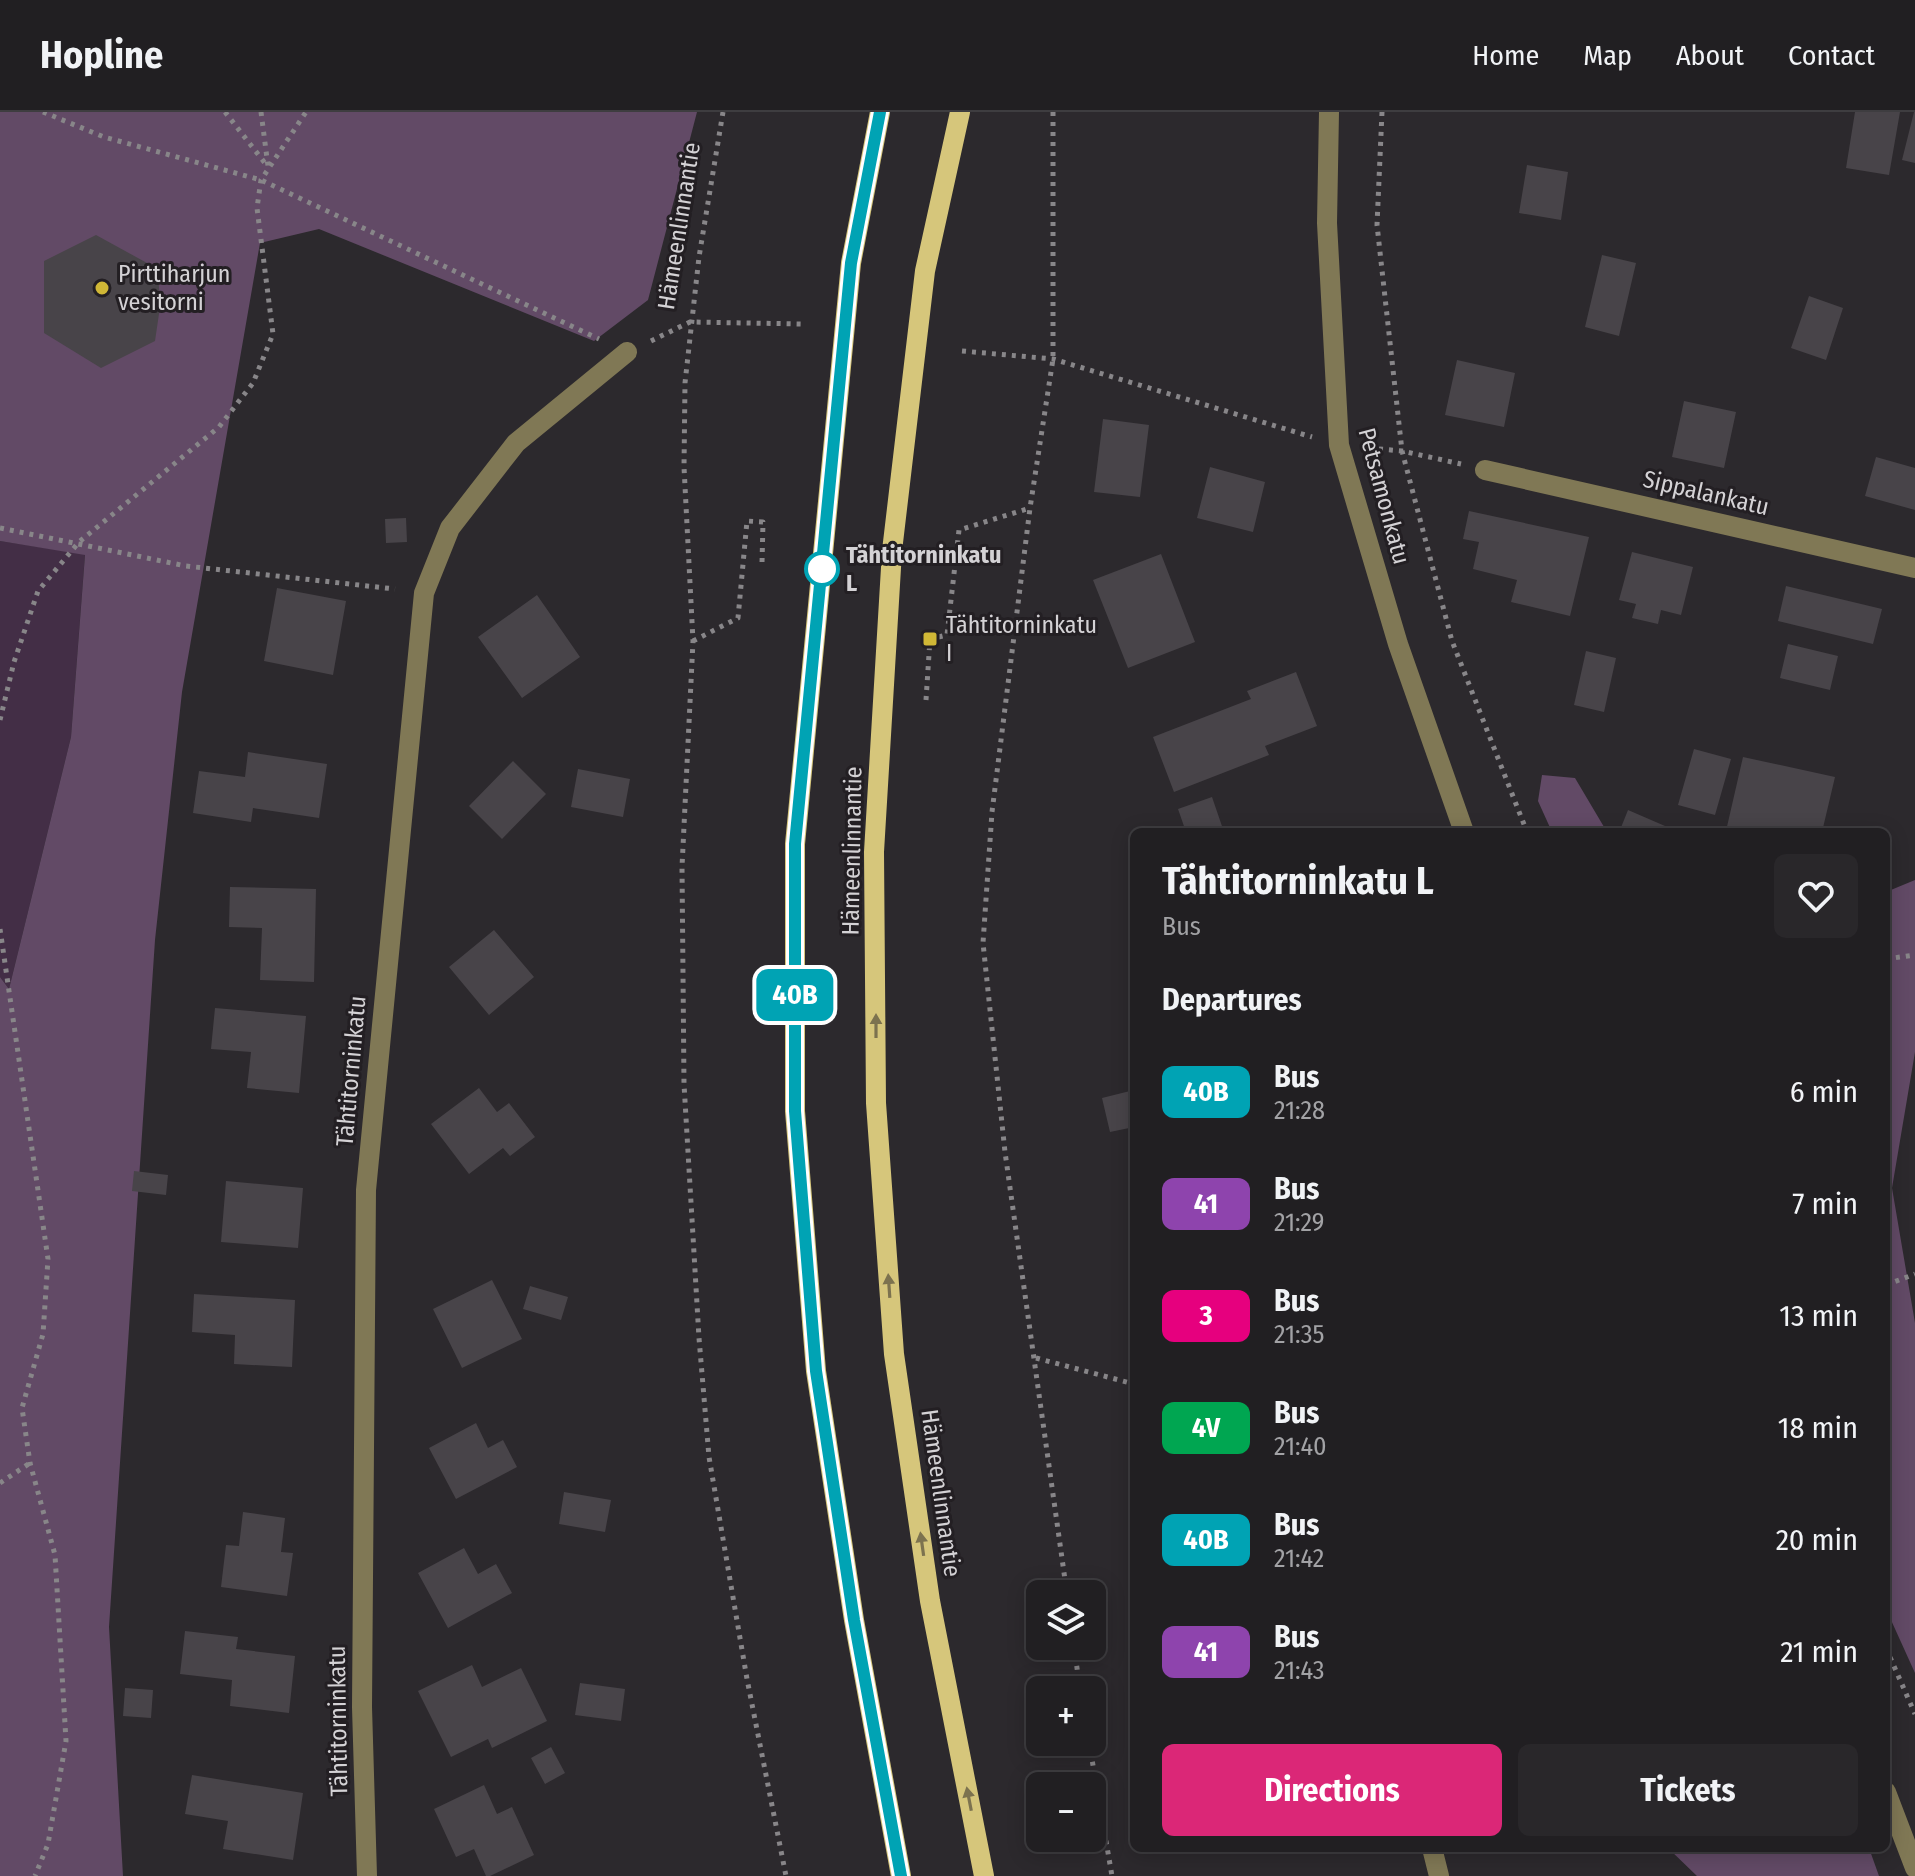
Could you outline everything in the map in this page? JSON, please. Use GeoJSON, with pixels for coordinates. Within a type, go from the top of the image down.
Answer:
{"type":"FeatureCollection","features":[{"type":"Feature","properties":{"kind":"main road"},"geometry":{"type":"LineString","coordinates":[[880,112],[851,263],[795,844],[795,1111],[816,1371],[854,1620],[901,1876]]}},
{"type":"Feature","properties":{"kind":"main road","name":"Hämeenlinnantie"},"geometry":{"type":"LineString","coordinates":[[960,112],[925,271],[892,551],[874,852],[876,1103],[894,1354],[930,1601],[984,1876]]}},
{"type":"Feature","properties":{"kind":"street","name":"Petsamonkatu"},"geometry":{"type":"LineString","coordinates":[[1329,112],[1327,223],[1339,445],[1398,644],[1463,828]]}},
{"type":"Feature","properties":{"kind":"street","name":"Tähtitorninkatu"},"geometry":{"type":"LineString","coordinates":[[367,1876],[362,1707],[366,1190],[424,593],[450,528],[516,443],[627,352]]}},
{"type":"Feature","properties":{"kind":"street","name":"Sippalankatu"},"geometry":{"type":"LineString","coordinates":[[1485,470],[1915,568]]}},
{"type":"Feature","properties":{"kind":"street"},"geometry":{"type":"LineString","coordinates":[[1890,1802],[1915,1868]]}},
{"type":"Feature","properties":{"kind":"street"},"geometry":{"type":"LineString","coordinates":[[1433,1852],[1439,1876]]}},
{"type":"Feature","properties":{"kind":"path"},"geometry":{"type":"LineString","coordinates":[[43,112],[104,137],[261,180],[627,352],[690,322],[802,324]]}},
{"type":"Feature","properties":{"kind":"path"},"geometry":{"type":"LineString","coordinates":[[225,112],[268,167]]}},
{"type":"Feature","properties":{"kind":"path"},"geometry":{"type":"LineString","coordinates":[[261,112],[268,167]]}},
{"type":"Feature","properties":{"kind":"path"},"geometry":{"type":"LineString","coordinates":[[0,720],[14,662],[38,591],[79,542],[219,427],[253,383],[273,334],[257,208],[261,180],[306,112]]}},
{"type":"Feature","properties":{"kind":"path","name":"Hämeenlinnantie"},"geometry":{"type":"LineString","coordinates":[[723,112],[690,322],[685,383],[684,467],[693,641],[682,867],[684,1084],[699,1338],[714,1487],[747,1679],[786,1876]]}},
{"type":"Feature","properties":{"kind":"path"},"geometry":{"type":"LineString","coordinates":[[1053,112],[1053,359],[1030,508],[992,812],[983,943],[1005,1152],[1065,1580]]}},
{"type":"Feature","properties":{"kind":"path"},"geometry":{"type":"LineString","coordinates":[[1382,112],[1377,225],[1402,451],[1452,641],[1525,828]]}},
{"type":"Feature","properties":{"kind":"path"},"geometry":{"type":"LineString","coordinates":[[962,351],[1053,359],[1339,445],[1402,451],[1485,470]]}},
{"type":"Feature","properties":{"kind":"path"},"geometry":{"type":"LineString","coordinates":[[926,700],[930,639],[947,635],[959,530],[1030,508]]}},
{"type":"Feature","properties":{"kind":"path"},"geometry":{"type":"LineString","coordinates":[[693,641],[738,618],[747,521],[763,522],[762,563]]}},
{"type":"Feature","properties":{"kind":"path"},"geometry":{"type":"LineString","coordinates":[[0,528],[186,566],[424,593]]}},
{"type":"Feature","properties":{"kind":"path"},"geometry":{"type":"LineString","coordinates":[[0,929],[48,1259],[43,1334],[22,1408],[30,1463],[55,1555],[66,1741],[48,1844],[35,1876]]}},
{"type":"Feature","properties":{"kind":"path"},"geometry":{"type":"LineString","coordinates":[[1890,958],[1915,955]]}},
{"type":"Feature","properties":{"kind":"path"},"geometry":{"type":"LineString","coordinates":[[1890,1283],[1915,1274]]}},
{"type":"Feature","properties":{"kind":"path"},"geometry":{"type":"LineString","coordinates":[[1036,1358],[1130,1383]]}},
{"type":"Feature","properties":{"kind":"path"},"geometry":{"type":"LineString","coordinates":[[0,1483],[30,1463]]}},
{"type":"Feature","properties":{"kind":"path"},"geometry":{"type":"LineString","coordinates":[[1890,1656],[1915,1714]]}},
{"type":"Feature","properties":{"kind":"path"},"geometry":{"type":"LineString","coordinates":[[1091,1756],[1112,1876]]}},
{"type":"Feature","properties":{"kind":"shaded area"},"geometry":{"type":"Polygon","coordinates":[[[0,112],[697,112],[648,300],[594,341],[319,229],[260,243],[182,692],[155,940],[109,1627],[123,1876],[0,1876],[0,977],[9,989],[71,737],[85,555],[0,541],[0,112]]]}},
{"type":"Feature","properties":{"kind":"shaded area"},"geometry":{"type":"Polygon","coordinates":[[[0,541],[85,554],[71,737],[9,989],[0,977],[0,541]]]}},
{"type":"Feature","properties":{"kind":"shaded area"},"geometry":{"type":"Polygon","coordinates":[[[1542,775],[1575,778],[1605,828],[1550,828],[1538,801],[1542,775]]]}},
{"type":"Feature","properties":{"kind":"shaded area"},"geometry":{"type":"Polygon","coordinates":[[[1915,880],[1915,1052],[1892,1188],[1915,1323],[1915,1673],[1890,1618],[1890,890],[1915,880]]]}},
{"type":"Feature","properties":{"kind":"shaded area"},"geometry":{"type":"Polygon","coordinates":[[[1672,1852],[1870,1852],[1879,1876],[1697,1876],[1672,1852]]]}},
{"type":"Feature","properties":{"kind":"building"},"geometry":{"type":"Polygon","coordinates":[[[1855,112],[1900,112],[1889,175],[1846,168],[1855,112]]]}},
{"type":"Feature","properties":{"kind":"building"},"geometry":{"type":"Polygon","coordinates":[[[1915,112],[1915,163],[1902,160],[1915,112]]]}},
{"type":"Feature","properties":{"kind":"building"},"geometry":{"type":"Polygon","coordinates":[[[1527,165],[1568,172],[1561,220],[1519,213],[1527,165]]]}},
{"type":"Feature","properties":{"kind":"building","name":"Pirttiharjun vesitorni"},"geometry":{"type":"Polygon","coordinates":[[[96,235],[158,269],[160,307],[155,341],[101,368],[44,333],[44,261],[96,235]]]}},
{"type":"Feature","properties":{"kind":"building"},"geometry":{"type":"Polygon","coordinates":[[[1602,255],[1636,263],[1619,336],[1585,327],[1602,255]]]}},
{"type":"Feature","properties":{"kind":"building"},"geometry":{"type":"Polygon","coordinates":[[[1809,296],[1843,308],[1826,360],[1791,348],[1809,296]]]}},
{"type":"Feature","properties":{"kind":"building"},"geometry":{"type":"Polygon","coordinates":[[[1457,360],[1515,373],[1504,427],[1445,415],[1457,360]]]}},
{"type":"Feature","properties":{"kind":"building"},"geometry":{"type":"Polygon","coordinates":[[[1684,401],[1736,412],[1724,468],[1672,457],[1684,401]]]}},
{"type":"Feature","properties":{"kind":"building"},"geometry":{"type":"Polygon","coordinates":[[[1103,419],[1149,425],[1140,497],[1094,492],[1103,419]]]}},
{"type":"Feature","properties":{"kind":"building"},"geometry":{"type":"Polygon","coordinates":[[[1876,457],[1915,468],[1915,510],[1865,496],[1876,457]]]}},
{"type":"Feature","properties":{"kind":"building"},"geometry":{"type":"Polygon","coordinates":[[[1210,467],[1265,482],[1253,532],[1197,518],[1210,467]]]}},
{"type":"Feature","properties":{"kind":"building"},"geometry":{"type":"Polygon","coordinates":[[[1469,511],[1589,537],[1570,616],[1511,602],[1517,580],[1473,569],[1479,542],[1463,539],[1469,511]]]}},
{"type":"Feature","properties":{"kind":"building"},"geometry":{"type":"Polygon","coordinates":[[[406,518],[407,542],[386,543],[385,519],[406,518]]]}},
{"type":"Feature","properties":{"kind":"building"},"geometry":{"type":"Polygon","coordinates":[[[1632,552],[1693,567],[1681,615],[1661,610],[1658,624],[1632,618],[1636,604],[1619,600],[1632,552]]]}},
{"type":"Feature","properties":{"kind":"building"},"geometry":{"type":"Polygon","coordinates":[[[1161,554],[1195,642],[1128,668],[1093,580],[1161,554]]]}},
{"type":"Feature","properties":{"kind":"building"},"geometry":{"type":"Polygon","coordinates":[[[1786,586],[1882,609],[1873,644],[1778,621],[1786,586]]]}},
{"type":"Feature","properties":{"kind":"building"},"geometry":{"type":"Polygon","coordinates":[[[277,588],[346,601],[333,675],[264,661],[277,588]]]}},
{"type":"Feature","properties":{"kind":"building"},"geometry":{"type":"Polygon","coordinates":[[[537,595],[580,657],[522,698],[478,637],[537,595]]]}},
{"type":"Feature","properties":{"kind":"building"},"geometry":{"type":"Polygon","coordinates":[[[1788,644],[1838,656],[1830,690],[1780,678],[1788,644]]]}},
{"type":"Feature","properties":{"kind":"building"},"geometry":{"type":"Polygon","coordinates":[[[1586,651],[1616,658],[1604,712],[1574,705],[1586,651]]]}},
{"type":"Feature","properties":{"kind":"building"},"geometry":{"type":"Polygon","coordinates":[[[1296,672],[1317,726],[1265,746],[1269,755],[1174,792],[1153,737],[1251,699],[1247,691],[1296,672]]]}},
{"type":"Feature","properties":{"kind":"building"},"geometry":{"type":"Polygon","coordinates":[[[1694,749],[1731,759],[1715,815],[1678,805],[1694,749]]]}},
{"type":"Feature","properties":{"kind":"building"},"geometry":{"type":"Polygon","coordinates":[[[248,752],[327,764],[319,818],[253,808],[251,822],[193,813],[199,771],[245,777],[248,752]]]}},
{"type":"Feature","properties":{"kind":"building"},"geometry":{"type":"Polygon","coordinates":[[[1743,757],[1835,777],[1823,828],[1727,828],[1743,757]]]}},
{"type":"Feature","properties":{"kind":"building"},"geometry":{"type":"Polygon","coordinates":[[[513,761],[546,794],[502,839],[469,806],[513,761]]]}},
{"type":"Feature","properties":{"kind":"building"},"geometry":{"type":"Polygon","coordinates":[[[578,769],[630,779],[623,817],[571,807],[578,769]]]}},
{"type":"Feature","properties":{"kind":"building"},"geometry":{"type":"Polygon","coordinates":[[[1212,797],[1223,828],[1185,828],[1178,809],[1212,797]]]}},
{"type":"Feature","properties":{"kind":"building"},"geometry":{"type":"Polygon","coordinates":[[[1628,810],[1665,826],[1664,828],[1621,828],[1628,810]]]}},
{"type":"Feature","properties":{"kind":"building"},"geometry":{"type":"Polygon","coordinates":[[[230,887],[316,889],[314,982],[260,980],[262,928],[229,927],[230,887]]]}},
{"type":"Feature","properties":{"kind":"building"},"geometry":{"type":"Polygon","coordinates":[[[494,930],[534,977],[489,1015],[449,967],[494,930]]]}},
{"type":"Feature","properties":{"kind":"building"},"geometry":{"type":"Polygon","coordinates":[[[215,1008],[306,1016],[299,1093],[247,1088],[251,1052],[211,1049],[215,1008]]]}},
{"type":"Feature","properties":{"kind":"building"},"geometry":{"type":"Polygon","coordinates":[[[479,1088],[497,1112],[509,1103],[535,1137],[510,1156],[503,1148],[469,1174],[431,1124],[479,1088]]]}},
{"type":"Feature","properties":{"kind":"building"},"geometry":{"type":"Polygon","coordinates":[[[1130,1091],[1130,1128],[1110,1132],[1102,1098],[1130,1091]]]}},
{"type":"Feature","properties":{"kind":"building"},"geometry":{"type":"Polygon","coordinates":[[[134,1171],[168,1175],[166,1195],[132,1191],[134,1171]]]}},
{"type":"Feature","properties":{"kind":"building"},"geometry":{"type":"Polygon","coordinates":[[[226,1181],[303,1188],[298,1248],[221,1242],[226,1181]]]}},
{"type":"Feature","properties":{"kind":"building"},"geometry":{"type":"Polygon","coordinates":[[[492,1280],[522,1339],[462,1368],[433,1309],[492,1280]]]}},
{"type":"Feature","properties":{"kind":"building"},"geometry":{"type":"Polygon","coordinates":[[[530,1286],[568,1297],[561,1320],[523,1309],[530,1286]]]}},
{"type":"Feature","properties":{"kind":"building"},"geometry":{"type":"Polygon","coordinates":[[[194,1294],[295,1300],[292,1367],[234,1364],[235,1335],[192,1332],[194,1294]]]}},
{"type":"Feature","properties":{"kind":"building"},"geometry":{"type":"Polygon","coordinates":[[[476,1423],[488,1448],[503,1440],[517,1467],[456,1499],[429,1448],[476,1423]]]}},
{"type":"Feature","properties":{"kind":"building"},"geometry":{"type":"Polygon","coordinates":[[[564,1492],[611,1500],[605,1532],[559,1524],[564,1492]]]}},
{"type":"Feature","properties":{"kind":"building"},"geometry":{"type":"Polygon","coordinates":[[[243,1512],[285,1518],[281,1552],[293,1553],[287,1596],[221,1587],[226,1545],[239,1546],[243,1512]]]}},
{"type":"Feature","properties":{"kind":"building"},"geometry":{"type":"Polygon","coordinates":[[[464,1548],[478,1574],[496,1564],[512,1593],[448,1628],[418,1573],[464,1548]]]}},
{"type":"Feature","properties":{"kind":"building"},"geometry":{"type":"Polygon","coordinates":[[[185,1631],[238,1637],[236,1649],[295,1656],[289,1713],[230,1706],[232,1680],[180,1674],[185,1631]]]}},
{"type":"Feature","properties":{"kind":"building"},"geometry":{"type":"Polygon","coordinates":[[[472,1665],[482,1687],[521,1668],[547,1721],[492,1748],[488,1739],[451,1757],[418,1691],[472,1665]]]}},
{"type":"Feature","properties":{"kind":"building"},"geometry":{"type":"Polygon","coordinates":[[[580,1683],[625,1689],[621,1721],[575,1715],[580,1683]]]}},
{"type":"Feature","properties":{"kind":"building"},"geometry":{"type":"Polygon","coordinates":[[[125,1688],[153,1690],[151,1718],[123,1716],[125,1688]]]}},
{"type":"Feature","properties":{"kind":"building"},"geometry":{"type":"Polygon","coordinates":[[[551,1747],[565,1773],[545,1784],[531,1758],[551,1747]]]}},
{"type":"Feature","properties":{"kind":"building"},"geometry":{"type":"Polygon","coordinates":[[[192,1775],[303,1793],[293,1860],[223,1849],[228,1821],[185,1814],[192,1775]]]}},
{"type":"Feature","properties":{"kind":"building"},"geometry":{"type":"Polygon","coordinates":[[[484,1785],[497,1814],[512,1807],[534,1855],[490,1876],[486,1876],[474,1849],[456,1857],[434,1809],[484,1785]]]}},
{"type":"Feature","properties":{"kind":"bus line","name":"40B"},"geometry":{"type":"LineString","coordinates":[[880,112],[851,263],[795,844],[795,1111],[816,1371],[854,1620],[901,1876]]}},
{"type":"Feature","properties":{"kind":"place","name":"Pirttiharjun vesitorni"},"geometry":{"type":"Point","coordinates":[102,288]}},
{"type":"Feature","properties":{"kind":"place","name":"Tähtitorninkatu L"},"geometry":{"type":"Point","coordinates":[822,569]}},
{"type":"Feature","properties":{"kind":"place","name":"Tähtitorninkatu I"},"geometry":{"type":"Point","coordinates":[930,639]}}]}
